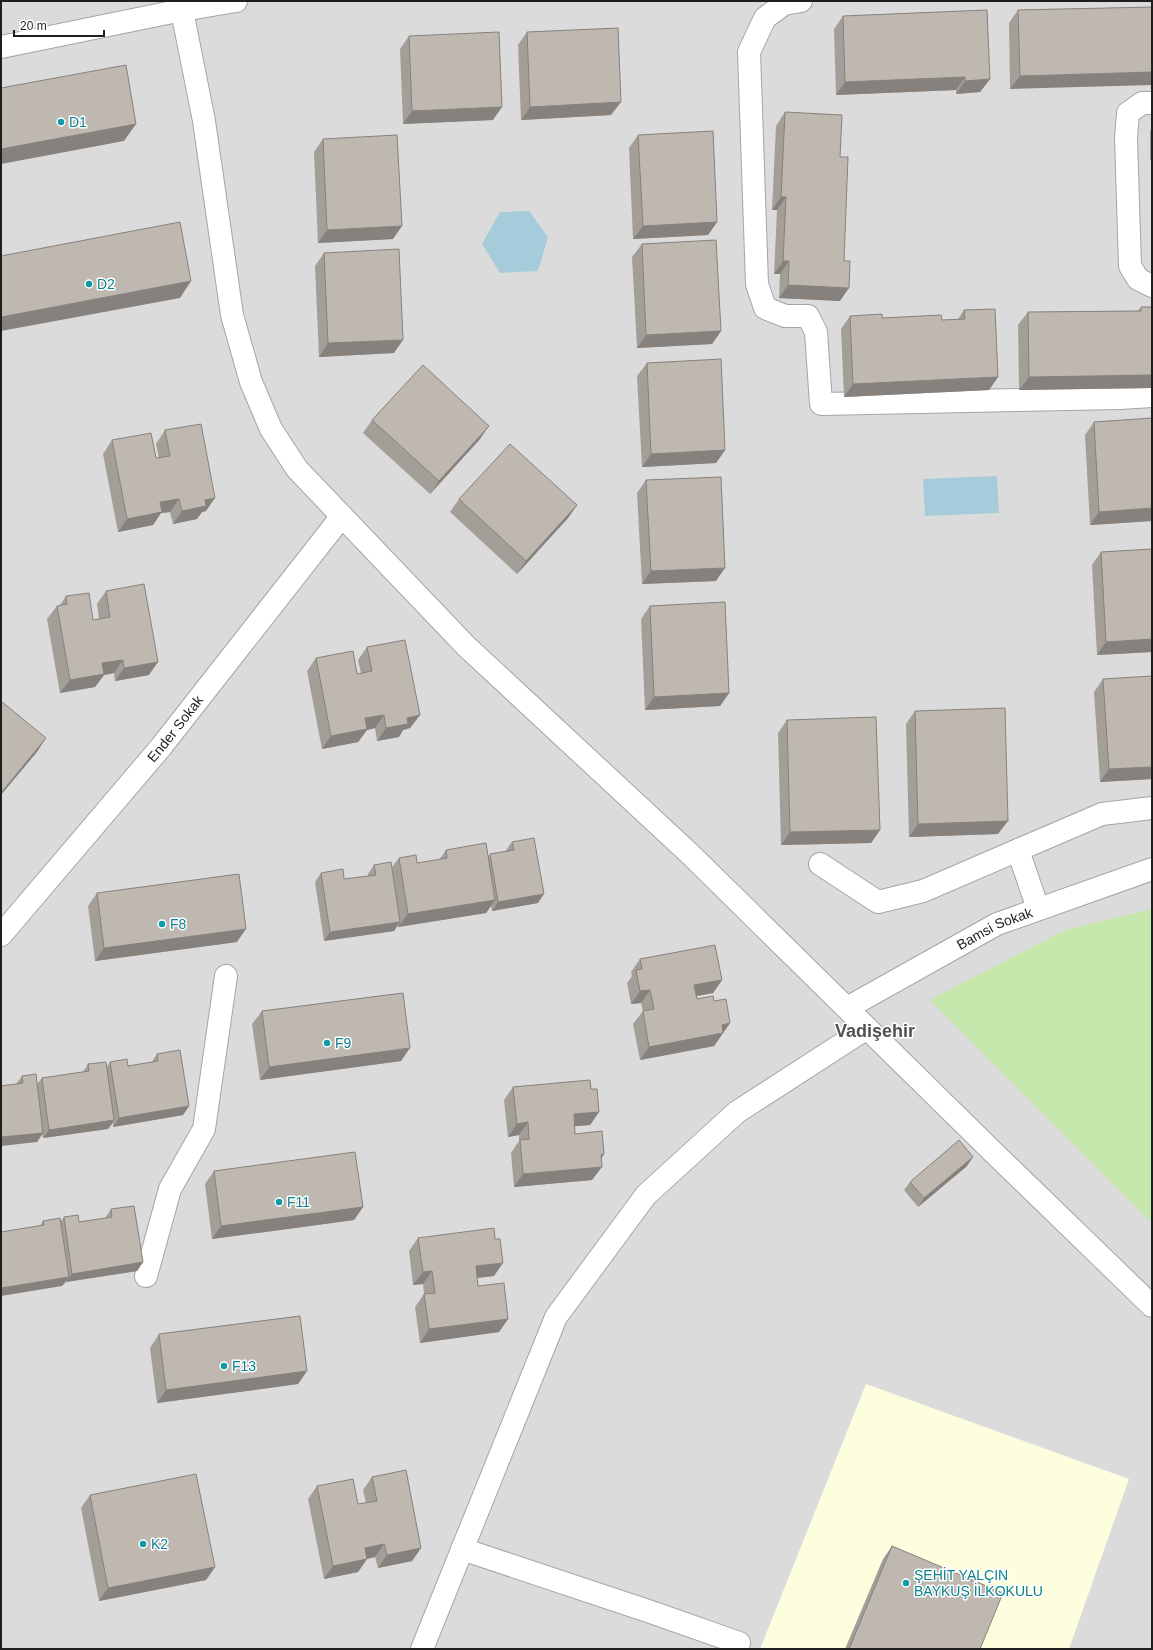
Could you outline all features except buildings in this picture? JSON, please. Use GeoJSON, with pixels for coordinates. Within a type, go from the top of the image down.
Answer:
{"type":"FeatureCollection","features":[{"type":"Feature","properties":{"kind":"street"},"geometry":{"type":"LineString","coordinates":[[1,47],[181,6],[236,1]]}},
{"type":"Feature","properties":{"kind":"street"},"geometry":{"type":"LineString","coordinates":[[801,1],[784,4],[765,18],[749,52],[757,284],[765,308],[784,316],[808,316],[816,332],[821,404],[1120,398],[1152,396]]}},
{"type":"Feature","properties":{"kind":"street"},"geometry":{"type":"LineString","coordinates":[[181,6],[204,121],[232,314],[251,382],[271,429],[297,469],[466,646],[690,854],[1152,1306]]}},
{"type":"Feature","properties":{"kind":"street"},"geometry":{"type":"LineString","coordinates":[[1152,103],[1142,103],[1128,113],[1126,138],[1130,266],[1138,279],[1152,286]]}},
{"type":"Feature","properties":{"kind":"street","name":"Ender Sokak"},"geometry":{"type":"LineString","coordinates":[[1,935],[161,747],[342,516]]}},
{"type":"Feature","properties":{"kind":"street"},"geometry":{"type":"LineString","coordinates":[[820,864],[878,902],[923,890],[1102,814],[1152,808]]}},
{"type":"Feature","properties":{"kind":"street"},"geometry":{"type":"LineString","coordinates":[[1018,850],[1038,909]]}},
{"type":"Feature","properties":{"kind":"street","name":"Bamsi Sokak"},"geometry":{"type":"LineString","coordinates":[[847,1008],[997,924],[1152,869]]}},
{"type":"Feature","properties":{"kind":"street"},"geometry":{"type":"LineString","coordinates":[[146,1276],[170,1188],[204,1129],[226,976]]}},
{"type":"Feature","properties":{"kind":"street"},"geometry":{"type":"LineString","coordinates":[[422,1649],[556,1318],[646,1195],[737,1112],[867,1028]]}},
{"type":"Feature","properties":{"kind":"street"},"geometry":{"type":"LineString","coordinates":[[462,1549],[641,1608],[739,1643]]}},
{"type":"Feature","properties":{"kind":"shaded area"},"geometry":{"type":"Polygon","coordinates":[[[1,1],[1152,1],[1152,1649],[1,1649],[1,1]]]}},
{"type":"Feature","properties":{"kind":"shaded area"},"geometry":{"type":"Polygon","coordinates":[[[866,1384],[1129,1479],[1069,1649],[760,1649],[866,1384]]]}},
{"type":"Feature","properties":{"kind":"green space"},"geometry":{"type":"Polygon","coordinates":[[[1152,909],[1152,1223],[930,1000],[1065,930],[1152,909]]]}},
{"type":"Feature","properties":{"kind":"water"},"geometry":{"type":"Polygon","coordinates":[[[529,211],[548,237],[538,271],[500,273],[482,244],[500,212],[529,211]]]}},
{"type":"Feature","properties":{"kind":"water"},"geometry":{"type":"Polygon","coordinates":[[[997,476],[999,513],[925,516],[923,479],[997,476]]]}},
{"type":"Feature","properties":{"kind":"place","name":"D1"},"geometry":{"type":"Point","coordinates":[61,122]}},
{"type":"Feature","properties":{"kind":"place","name":"D2"},"geometry":{"type":"Point","coordinates":[89,284]}},
{"type":"Feature","properties":{"kind":"place","name":"F8"},"geometry":{"type":"Point","coordinates":[162,924]}},
{"type":"Feature","properties":{"kind":"place","name":"F9"},"geometry":{"type":"Point","coordinates":[327,1043]}},
{"type":"Feature","properties":{"kind":"place","name":"F11"},"geometry":{"type":"Point","coordinates":[279,1202]}},
{"type":"Feature","properties":{"kind":"place","name":"F13"},"geometry":{"type":"Point","coordinates":[224,1366]}},
{"type":"Feature","properties":{"kind":"place","name":"K2"},"geometry":{"type":"Point","coordinates":[143,1544]}},
{"type":"Feature","properties":{"kind":"place","name":"ŞEHİT YALÇIN BAYKUŞ İLKOKULU"},"geometry":{"type":"Point","coordinates":[906,1583]}},
{"type":"Feature","properties":{"kind":"district","name":"Vadişehir"},"geometry":{"type":"Point","coordinates":[875,1031]}}]}
